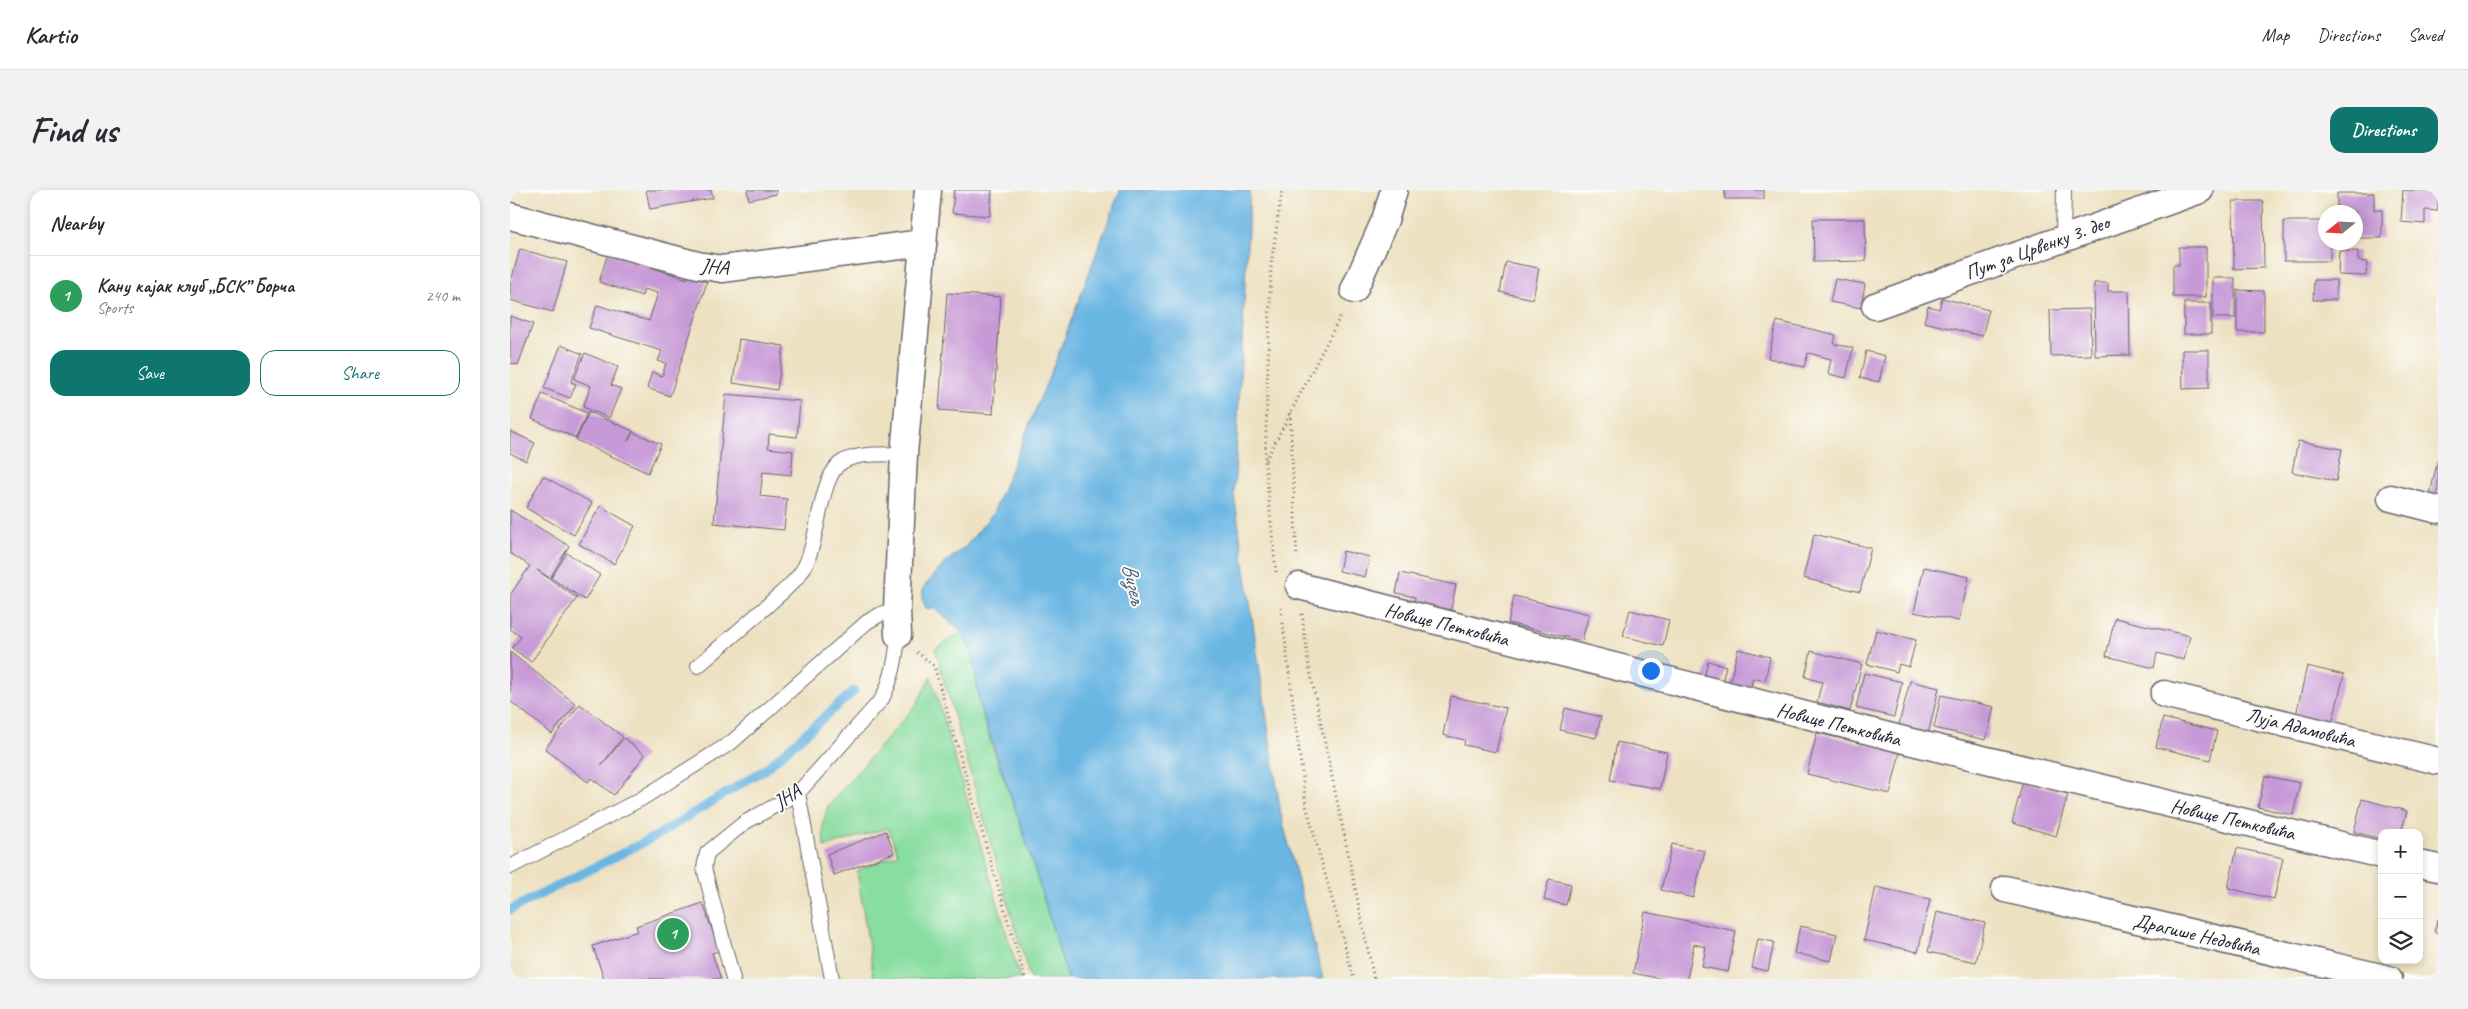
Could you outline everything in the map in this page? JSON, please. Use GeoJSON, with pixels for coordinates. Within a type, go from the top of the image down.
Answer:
{"type":"FeatureCollection","features":[{"type":"Feature","properties":{"kind":"street","name":"ЈНА"},"geometry":{"type":"LineString","coordinates":[[898,635],[897,609],[904,454],[928,190]]}},
{"type":"Feature","properties":{"kind":"street"},"geometry":{"type":"LineString","coordinates":[[1354,290],[1385,220],[1394,190]]}},
{"type":"Feature","properties":{"kind":"street","name":"Пут за Црвенку 3. део"},"geometry":{"type":"LineString","coordinates":[[1875,306],[2063,237],[2200,190]]}},
{"type":"Feature","properties":{"kind":"street","name":"ЈНА"},"geometry":{"type":"LineString","coordinates":[[510,216],[698,265],[722,269],[923,243]]}},
{"type":"Feature","properties":{"kind":"street"},"geometry":{"type":"LineString","coordinates":[[2391,498],[2438,510]]}},
{"type":"Feature","properties":{"kind":"street","name":"Новице Петковића"},"geometry":{"type":"LineString","coordinates":[[1299,586],[1903,740],[2378,854]]}},
{"type":"Feature","properties":{"kind":"street","name":"Луја Адамовића"},"geometry":{"type":"LineString","coordinates":[[2164,694],[2438,760]]}},
{"type":"Feature","properties":{"kind":"street"},"geometry":{"type":"LineString","coordinates":[[2423,865],[2438,868]]}},
{"type":"Feature","properties":{"kind":"street","name":"Драгише Недовића"},"geometry":{"type":"LineString","coordinates":[[2005,890],[2389,979]]}},
{"type":"Feature","properties":{"kind":"lane"},"geometry":{"type":"LineString","coordinates":[[2063,237],[2064,190]]}},
{"type":"Feature","properties":{"kind":"lane"},"geometry":{"type":"LineString","coordinates":[[698,666],[788,586],[802,571],[815,540],[827,483],[833,470],[843,461],[854,457],[904,454]]}},
{"type":"Feature","properties":{"kind":"lane"},"geometry":{"type":"LineString","coordinates":[[510,867],[673,781],[732,742],[868,622],[897,609]]}},
{"type":"Feature","properties":{"kind":"lane","name":"ЈНА"},"geometry":{"type":"LineString","coordinates":[[733,979],[706,877],[704,859],[710,848],[744,823],[798,793],[882,699],[894,673],[898,635]]}},
{"type":"Feature","properties":{"kind":"lane"},"geometry":{"type":"LineString","coordinates":[[798,793],[832,979]]}},
{"type":"Feature","properties":{"kind":"path"},"geometry":{"type":"LineString","coordinates":[[1265,462],[1354,290]]}},
{"type":"Feature","properties":{"kind":"path"},"geometry":{"type":"LineString","coordinates":[[1290,413],[1299,586],[1308,661],[1374,979]]}},
{"type":"Feature","properties":{"kind":"path"},"geometry":{"type":"LineString","coordinates":[[898,635],[934,666],[1025,979]]}},
{"type":"Feature","properties":{"kind":"green space"},"geometry":{"type":"Polygon","coordinates":[[[962,632],[973,654],[980,707],[1022,828],[1068,979],[1030,979],[935,649],[962,632]]]}},
{"type":"Feature","properties":{"kind":"green space"},"geometry":{"type":"Polygon","coordinates":[[[931,677],[1020,979],[874,979],[857,871],[898,854],[888,828],[824,847],[823,823],[828,806],[916,705],[931,677]]]}},
{"type":"Feature","properties":{"kind":"water","name":"Визељ"},"geometry":{"type":"Polygon","coordinates":[[[1120,190],[1250,190],[1234,494],[1281,815],[1323,979],[1068,979],[1022,828],[980,707],[973,654],[962,632],[935,609],[926,608],[922,599],[923,588],[946,562],[966,546],[993,513],[1062,345],[1120,190]]]}},
{"type":"Feature","properties":{"kind":"building"},"geometry":{"type":"Polygon","coordinates":[[[646,190],[711,190],[713,198],[650,209],[646,190]]]}},
{"type":"Feature","properties":{"kind":"building"},"geometry":{"type":"Polygon","coordinates":[[[747,190],[776,190],[776,194],[749,200],[747,190]]]}},
{"type":"Feature","properties":{"kind":"building"},"geometry":{"type":"Polygon","coordinates":[[[954,190],[992,190],[990,216],[952,213],[954,190]]]}},
{"type":"Feature","properties":{"kind":"building"},"geometry":{"type":"Polygon","coordinates":[[[1725,190],[1764,190],[1764,199],[1725,199],[1725,190]]]}},
{"type":"Feature","properties":{"kind":"building"},"geometry":{"type":"Polygon","coordinates":[[[2403,190],[2438,190],[2438,211],[2425,210],[2425,224],[2401,222],[2403,190]]]}},
{"type":"Feature","properties":{"kind":"building"},"geometry":{"type":"Polygon","coordinates":[[[2337,193],[2374,193],[2374,210],[2382,210],[2382,238],[2363,238],[2363,205],[2337,205],[2337,193]]]}},
{"type":"Feature","properties":{"kind":"building"},"geometry":{"type":"Polygon","coordinates":[[[2233,201],[2263,201],[2264,268],[2234,269],[2233,201]]]}},
{"type":"Feature","properties":{"kind":"building"},"geometry":{"type":"Polygon","coordinates":[[[1813,219],[1865,219],[1866,261],[1814,262],[1813,219]]]}},
{"type":"Feature","properties":{"kind":"building"},"geometry":{"type":"Polygon","coordinates":[[[2284,221],[2318,221],[2318,250],[2330,250],[2330,261],[2284,261],[2284,221]]]}},
{"type":"Feature","properties":{"kind":"building"},"geometry":{"type":"Polygon","coordinates":[[[2179,247],[2206,247],[2206,297],[2173,297],[2173,265],[2179,265],[2179,247]]]}},
{"type":"Feature","properties":{"kind":"building"},"geometry":{"type":"Polygon","coordinates":[[[520,249],[567,262],[553,312],[510,300],[510,285],[520,249]]]}},
{"type":"Feature","properties":{"kind":"building"},"geometry":{"type":"Polygon","coordinates":[[[2339,251],[2358,251],[2358,261],[2367,262],[2366,276],[2338,275],[2339,251]]]}},
{"type":"Feature","properties":{"kind":"building"},"geometry":{"type":"Polygon","coordinates":[[[608,253],[687,279],[688,276],[707,282],[670,396],[647,388],[652,372],[662,376],[666,363],[658,361],[662,351],[589,328],[597,305],[649,321],[658,293],[644,289],[642,296],[599,282],[608,253]]]}},
{"type":"Feature","properties":{"kind":"building"},"geometry":{"type":"Polygon","coordinates":[[[1506,262],[1539,268],[1533,299],[1500,292],[1506,262]]]}},
{"type":"Feature","properties":{"kind":"building"},"geometry":{"type":"Polygon","coordinates":[[[2213,278],[2235,278],[2235,318],[2213,318],[2213,278]]]}},
{"type":"Feature","properties":{"kind":"building"},"geometry":{"type":"Polygon","coordinates":[[[1835,279],[1865,284],[1861,308],[1830,302],[1835,279]]]}},
{"type":"Feature","properties":{"kind":"building"},"geometry":{"type":"Polygon","coordinates":[[[2314,280],[2336,280],[2336,300],[2313,300],[2314,280]]]}},
{"type":"Feature","properties":{"kind":"building"},"geometry":{"type":"Polygon","coordinates":[[[2094,283],[2108,283],[2108,291],[2129,291],[2130,355],[2095,356],[2094,283]]]}},
{"type":"Feature","properties":{"kind":"building"},"geometry":{"type":"Polygon","coordinates":[[[2237,290],[2264,291],[2264,332],[2237,332],[2237,290]]]}},
{"type":"Feature","properties":{"kind":"building"},"geometry":{"type":"Polygon","coordinates":[[[947,293],[1001,297],[993,414],[939,410],[947,293]]]}},
{"type":"Feature","properties":{"kind":"building"},"geometry":{"type":"Polygon","coordinates":[[[1942,298],[1989,310],[1982,336],[1924,322],[1928,306],[1939,309],[1942,298]]]}},
{"type":"Feature","properties":{"kind":"building"},"geometry":{"type":"Polygon","coordinates":[[[2184,303],[2211,303],[2211,334],[2184,334],[2184,303]]]}},
{"type":"Feature","properties":{"kind":"building"},"geometry":{"type":"Polygon","coordinates":[[[2090,309],[2091,355],[2051,356],[2050,310],[2090,309]]]}},
{"type":"Feature","properties":{"kind":"building"},"geometry":{"type":"Polygon","coordinates":[[[510,316],[533,324],[518,365],[510,363],[510,316]]]}},
{"type":"Feature","properties":{"kind":"building"},"geometry":{"type":"Polygon","coordinates":[[[1777,321],[1836,335],[1834,344],[1853,348],[1846,378],[1828,374],[1831,359],[1808,353],[1804,367],[1768,358],[1777,321]]]}},
{"type":"Feature","properties":{"kind":"building"},"geometry":{"type":"Polygon","coordinates":[[[739,339],[784,346],[777,390],[733,383],[739,339]]]}},
{"type":"Feature","properties":{"kind":"building"},"geometry":{"type":"Polygon","coordinates":[[[561,345],[582,354],[571,382],[576,384],[570,398],[544,388],[561,345]]]}},
{"type":"Feature","properties":{"kind":"building"},"geometry":{"type":"Polygon","coordinates":[[[2182,350],[2209,350],[2209,388],[2183,389],[2182,350]]]}},
{"type":"Feature","properties":{"kind":"building"},"geometry":{"type":"Polygon","coordinates":[[[1866,351],[1885,356],[1879,382],[1860,378],[1866,351]]]}},
{"type":"Feature","properties":{"kind":"building"},"geometry":{"type":"Polygon","coordinates":[[[585,353],[618,367],[611,385],[621,389],[609,418],[583,407],[591,386],[574,379],[585,353]]]}},
{"type":"Feature","properties":{"kind":"building"},"geometry":{"type":"Polygon","coordinates":[[[542,394],[587,413],[576,438],[532,419],[542,394]]]}},
{"type":"Feature","properties":{"kind":"building"},"geometry":{"type":"Polygon","coordinates":[[[726,394],[800,401],[797,437],[769,434],[768,448],[793,451],[791,475],[763,472],[760,496],[787,499],[784,530],[714,523],[726,394]]]}},
{"type":"Feature","properties":{"kind":"building"},"geometry":{"type":"Polygon","coordinates":[[[589,412],[633,431],[628,441],[633,432],[661,444],[648,473],[576,440],[589,412]]]}},
{"type":"Feature","properties":{"kind":"building"},"geometry":{"type":"Polygon","coordinates":[[[510,431],[535,443],[526,461],[510,453],[510,431]]]}},
{"type":"Feature","properties":{"kind":"building"},"geometry":{"type":"Polygon","coordinates":[[[2298,441],[2342,449],[2336,481],[2292,472],[2298,441]]]}},
{"type":"Feature","properties":{"kind":"building"},"geometry":{"type":"Polygon","coordinates":[[[2438,459],[2438,496],[2430,494],[2438,459]]]}},
{"type":"Feature","properties":{"kind":"building"},"geometry":{"type":"Polygon","coordinates":[[[543,476],[592,503],[574,535],[526,508],[543,476]]]}},
{"type":"Feature","properties":{"kind":"building"},"geometry":{"type":"Polygon","coordinates":[[[600,506],[635,526],[614,564],[579,544],[600,506]]]}},
{"type":"Feature","properties":{"kind":"building"},"geometry":{"type":"Polygon","coordinates":[[[510,510],[569,546],[550,578],[537,570],[577,598],[531,662],[512,648],[521,637],[510,629],[510,595],[530,566],[510,553],[510,510]]]}},
{"type":"Feature","properties":{"kind":"building"},"geometry":{"type":"Polygon","coordinates":[[[1814,534],[1871,548],[1860,592],[1803,578],[1814,534]]]}},
{"type":"Feature","properties":{"kind":"building"},"geometry":{"type":"Polygon","coordinates":[[[1343,551],[1370,557],[1365,577],[1339,571],[1343,551]]]}},
{"type":"Feature","properties":{"kind":"building"},"geometry":{"type":"Polygon","coordinates":[[[567,553],[600,575],[585,600],[551,578],[567,553]]]}},
{"type":"Feature","properties":{"kind":"building"},"geometry":{"type":"Polygon","coordinates":[[[1924,567],[1969,577],[1959,621],[1914,612],[1924,567]]]}},
{"type":"Feature","properties":{"kind":"building"},"geometry":{"type":"Polygon","coordinates":[[[1400,573],[1456,585],[1450,614],[1414,606],[1415,597],[1396,593],[1400,573]]]}},
{"type":"Feature","properties":{"kind":"building"},"geometry":{"type":"Polygon","coordinates":[[[1514,596],[1589,614],[1582,641],[1508,623],[1514,596]]]}},
{"type":"Feature","properties":{"kind":"building"},"geometry":{"type":"Polygon","coordinates":[[[1630,610],[1669,620],[1663,646],[1623,636],[1630,610]]]}},
{"type":"Feature","properties":{"kind":"building"},"geometry":{"type":"Polygon","coordinates":[[[2115,618],[2190,636],[2184,660],[2157,653],[2154,668],[2106,656],[2115,618]]]}},
{"type":"Feature","properties":{"kind":"building"},"geometry":{"type":"Polygon","coordinates":[[[1876,630],[1916,640],[1909,667],[1899,664],[1897,672],[1867,664],[1876,630]]]}},
{"type":"Feature","properties":{"kind":"building"},"geometry":{"type":"Polygon","coordinates":[[[1738,649],[1770,657],[1765,681],[1753,678],[1749,695],[1728,690],[1738,649]]]}},
{"type":"Feature","properties":{"kind":"building"},"geometry":{"type":"Polygon","coordinates":[[[1811,651],[1862,664],[1850,711],[1817,702],[1822,682],[1805,677],[1811,651]]]}},
{"type":"Feature","properties":{"kind":"building"},"geometry":{"type":"Polygon","coordinates":[[[510,652],[576,704],[552,734],[510,701],[510,652]]]}},
{"type":"Feature","properties":{"kind":"building"},"geometry":{"type":"Polygon","coordinates":[[[1708,661],[1726,666],[1721,687],[1703,683],[1708,661]]]}},
{"type":"Feature","properties":{"kind":"building"},"geometry":{"type":"Polygon","coordinates":[[[2307,666],[2344,675],[2332,724],[2296,715],[2307,666]]]}},
{"type":"Feature","properties":{"kind":"building"},"geometry":{"type":"Polygon","coordinates":[[[1864,673],[1902,682],[1894,717],[1856,708],[1864,673]]]}},
{"type":"Feature","properties":{"kind":"building"},"geometry":{"type":"Polygon","coordinates":[[[1910,681],[1939,688],[1928,735],[1898,728],[1910,681]]]}},
{"type":"Feature","properties":{"kind":"building"},"geometry":{"type":"Polygon","coordinates":[[[1941,695],[1994,707],[1986,740],[1934,728],[1941,695]]]}},
{"type":"Feature","properties":{"kind":"building"},"geometry":{"type":"Polygon","coordinates":[[[1451,696],[1506,708],[1496,752],[1464,745],[1465,740],[1443,735],[1451,696]]]}},
{"type":"Feature","properties":{"kind":"building"},"geometry":{"type":"Polygon","coordinates":[[[580,704],[623,737],[601,766],[624,738],[645,755],[614,795],[591,778],[588,782],[545,749],[580,704]]]}},
{"type":"Feature","properties":{"kind":"building"},"geometry":{"type":"Polygon","coordinates":[[[1565,708],[1601,717],[1596,738],[1560,730],[1565,708]]]}},
{"type":"Feature","properties":{"kind":"building"},"geometry":{"type":"Polygon","coordinates":[[[2163,718],[2217,731],[2210,760],[2156,747],[2163,718]]]}},
{"type":"Feature","properties":{"kind":"building"},"geometry":{"type":"Polygon","coordinates":[[[1817,733],[1900,752],[1890,794],[1807,774],[1817,733]]]}},
{"type":"Feature","properties":{"kind":"building"},"geometry":{"type":"Polygon","coordinates":[[[1617,742],[1667,752],[1660,789],[1610,780],[1617,742]]]}},
{"type":"Feature","properties":{"kind":"building"},"geometry":{"type":"Polygon","coordinates":[[[2265,776],[2300,783],[2293,815],[2258,807],[2265,776]]]}},
{"type":"Feature","properties":{"kind":"building"},"geometry":{"type":"Polygon","coordinates":[[[2023,781],[2068,794],[2056,836],[2012,823],[2023,781]]]}},
{"type":"Feature","properties":{"kind":"building"},"geometry":{"type":"Polygon","coordinates":[[[2362,799],[2407,811],[2402,829],[2378,829],[2378,838],[2354,832],[2362,799]]]}},
{"type":"Feature","properties":{"kind":"building"},"geometry":{"type":"Polygon","coordinates":[[[886,831],[894,853],[834,875],[827,854],[886,831]]]}},
{"type":"Feature","properties":{"kind":"building"},"geometry":{"type":"Polygon","coordinates":[[[1672,844],[1705,851],[1693,898],[1661,890],[1672,844]]]}},
{"type":"Feature","properties":{"kind":"building"},"geometry":{"type":"Polygon","coordinates":[[[2237,848],[2283,858],[2274,899],[2228,888],[2237,848]]]}},
{"type":"Feature","properties":{"kind":"building"},"geometry":{"type":"Polygon","coordinates":[[[1549,879],[1571,884],[1566,905],[1544,900],[1549,879]]]}},
{"type":"Feature","properties":{"kind":"building"},"geometry":{"type":"Polygon","coordinates":[[[1876,887],[1930,899],[1918,952],[1864,940],[1876,887]]]}},
{"type":"Feature","properties":{"kind":"building"},"geometry":{"type":"Polygon","coordinates":[[[703,903],[719,951],[712,953],[721,979],[604,979],[593,946],[638,931],[636,926],[703,903]]]}},
{"type":"Feature","properties":{"kind":"building"},"geometry":{"type":"Polygon","coordinates":[[[1645,912],[1736,931],[1728,972],[1702,967],[1706,947],[1694,944],[1687,979],[1662,979],[1633,973],[1645,912]]]}},
{"type":"Feature","properties":{"kind":"building"},"geometry":{"type":"Polygon","coordinates":[[[1937,912],[1985,923],[1976,962],[1928,952],[1937,912]]]}},
{"type":"Feature","properties":{"kind":"building"},"geometry":{"type":"Polygon","coordinates":[[[2438,919],[2438,933],[2434,932],[2438,919]]]}},
{"type":"Feature","properties":{"kind":"building"},"geometry":{"type":"Polygon","coordinates":[[[1800,926],[1837,934],[1831,961],[1794,953],[1800,926]]]}},
{"type":"Feature","properties":{"kind":"building"},"geometry":{"type":"Polygon","coordinates":[[[1758,939],[1774,942],[1768,971],[1752,968],[1758,939]]]}},
{"type":"Feature","properties":{"kind":"waterway"},"geometry":{"type":"LineString","coordinates":[[510,910],[656,836],[764,770],[854,691]]}},
{"type":"Feature","properties":{"kind":"place","name":"Кану кајак клуб „БСК” Борча"},"geometry":{"type":"Point","coordinates":[673,934]}}]}
